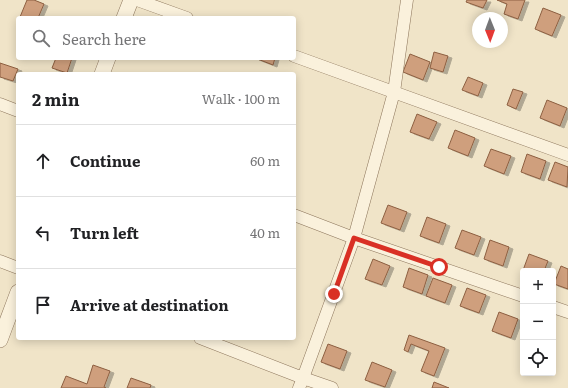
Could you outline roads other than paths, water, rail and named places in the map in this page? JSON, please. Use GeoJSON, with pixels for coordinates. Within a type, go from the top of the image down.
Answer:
{"type":"FeatureCollection","features":[{"type":"Feature","properties":{"kind":"street"},"geometry":{"type":"LineString","coordinates":[[125,16],[131,0]]}},
{"type":"Feature","properties":{"kind":"street"},"geometry":{"type":"LineString","coordinates":[[137,0],[181,16]]}},
{"type":"Feature","properties":{"kind":"street"},"geometry":{"type":"LineString","coordinates":[[301,383],[354,238],[394,92],[407,0]]}},
{"type":"Feature","properties":{"kind":"street"},"geometry":{"type":"LineString","coordinates":[[296,57],[568,155]]}},
{"type":"Feature","properties":{"kind":"street"},"geometry":{"type":"LineString","coordinates":[[103,72],[107,60]]}},
{"type":"Feature","properties":{"kind":"street"},"geometry":{"type":"LineString","coordinates":[[0,104],[16,110]]}},
{"type":"Feature","properties":{"kind":"street"},"geometry":{"type":"LineString","coordinates":[[296,216],[354,238],[520,295]]}},
{"type":"Feature","properties":{"kind":"street"},"geometry":{"type":"LineString","coordinates":[[0,261],[16,267]]}},
{"type":"Feature","properties":{"kind":"street"},"geometry":{"type":"LineString","coordinates":[[0,340],[16,297]]}},
{"type":"Feature","properties":{"kind":"street"},"geometry":{"type":"LineString","coordinates":[[556,308],[568,312]]}},
{"type":"Feature","properties":{"kind":"street"},"geometry":{"type":"LineString","coordinates":[[204,340],[301,383],[332,388]]}}]}
